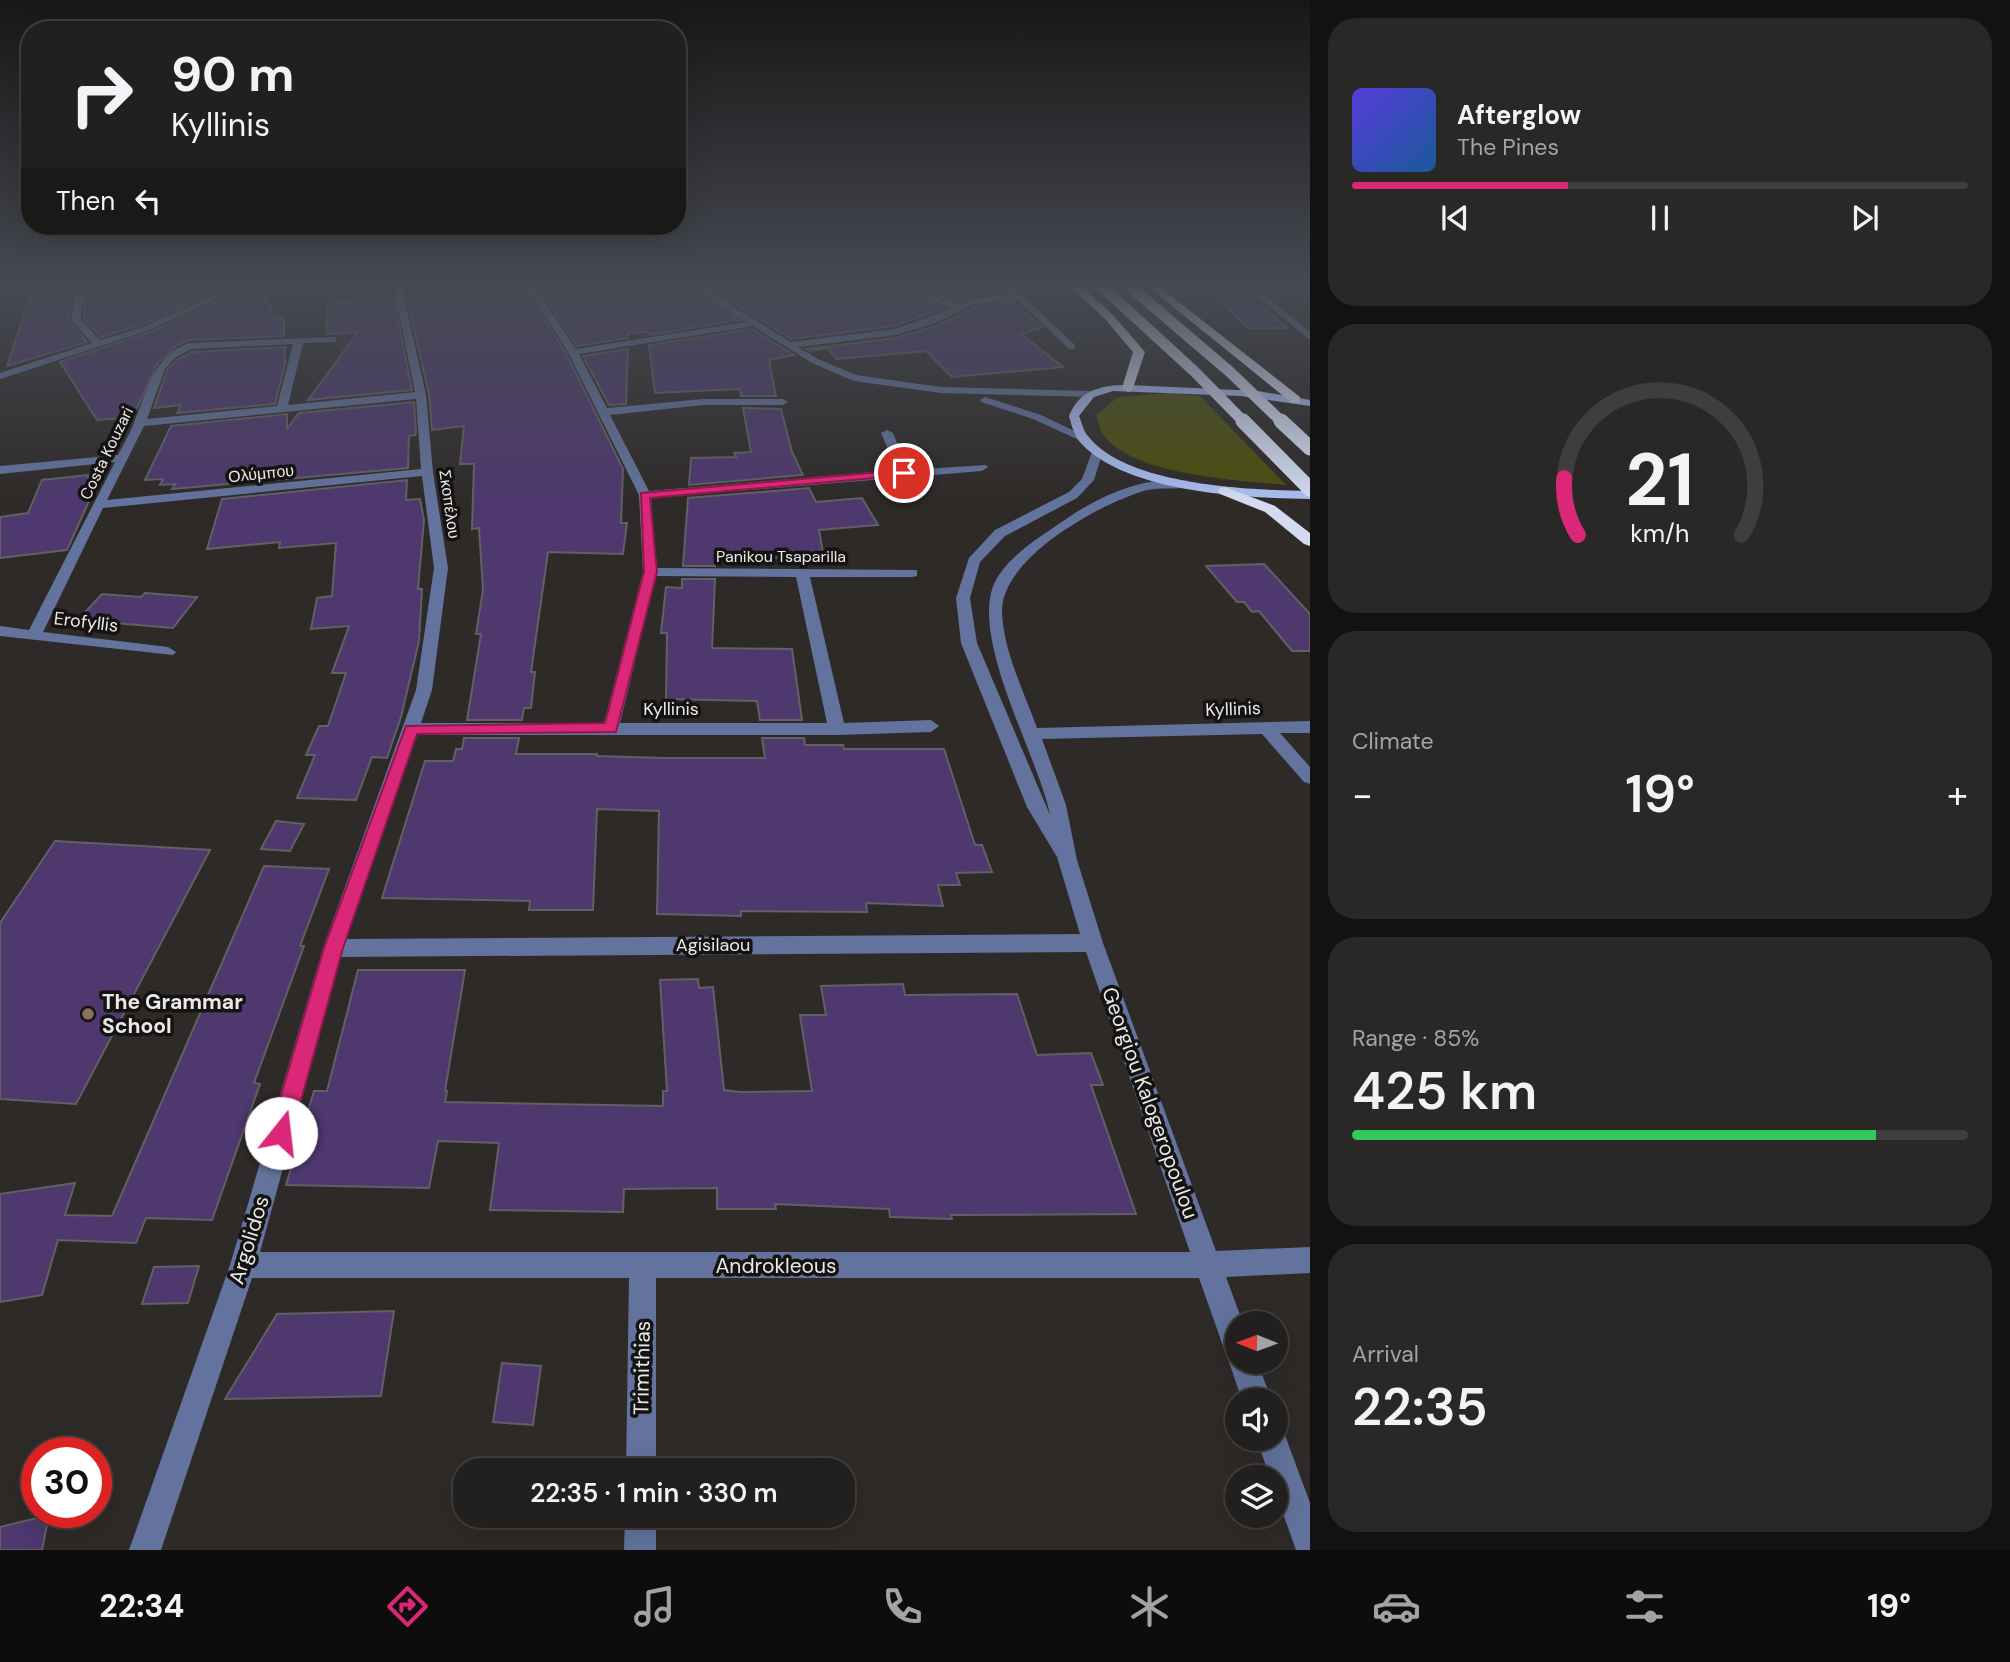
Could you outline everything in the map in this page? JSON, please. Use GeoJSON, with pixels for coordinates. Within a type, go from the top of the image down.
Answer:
{"type":"FeatureCollection","features":[{"type":"Feature","properties":{"kind":"highway"},"geometry":{"type":"LineString","coordinates":[[1128,388],[1138,356]]}},
{"type":"Feature","properties":{"kind":"highway"},"geometry":{"type":"LineString","coordinates":[[1177,356],[1310,489]]}},
{"type":"Feature","properties":{"kind":"highway"},"geometry":{"type":"LineString","coordinates":[[1212,356],[1310,448]]}},
{"type":"Feature","properties":{"kind":"highway"},"geometry":{"type":"LineString","coordinates":[[1241,356],[1296,400]]}},
{"type":"Feature","properties":{"kind":"highway"},"geometry":{"type":"LineString","coordinates":[[1225,491],[1270,509],[1310,541]]}},
{"type":"Feature","properties":{"kind":"main road"},"geometry":{"type":"LineString","coordinates":[[1310,403],[1261,394],[1128,388],[1092,394],[1078,405],[1074,416],[1083,438],[1097,452],[1133,470],[1225,491],[1310,495]]}},
{"type":"Feature","properties":{"kind":"street"},"geometry":{"type":"LineString","coordinates":[[1,377],[64,356]]}},
{"type":"Feature","properties":{"kind":"street","name":"Costa Kouzari"},"geometry":{"type":"LineString","coordinates":[[33,635],[140,423],[160,368],[172,356]]}},
{"type":"Feature","properties":{"kind":"street"},"geometry":{"type":"LineString","coordinates":[[281,410],[295,356]]}},
{"type":"Feature","properties":{"kind":"street","name":"Σκοπέλου"},"geometry":{"type":"LineString","coordinates":[[412,356],[421,396],[427,472],[441,568],[424,690],[412,729]]}},
{"type":"Feature","properties":{"kind":"street"},"geometry":{"type":"LineString","coordinates":[[575,356],[645,495],[650,572],[611,729]]}},
{"type":"Feature","properties":{"kind":"street"},"geometry":{"type":"LineString","coordinates":[[807,356],[830,370],[854,378],[941,390],[1092,394]]}},
{"type":"Feature","properties":{"kind":"street"},"geometry":{"type":"LineString","coordinates":[[941,390],[1013,408],[1083,438]]}},
{"type":"Feature","properties":{"kind":"street"},"geometry":{"type":"LineString","coordinates":[[140,423],[421,396]]}},
{"type":"Feature","properties":{"kind":"street"},"geometry":{"type":"LineString","coordinates":[[604,412],[703,402],[783,402]]}},
{"type":"Feature","properties":{"kind":"street"},"geometry":{"type":"LineString","coordinates":[[887,433],[904,473]]}},
{"type":"Feature","properties":{"kind":"street"},"geometry":{"type":"LineString","coordinates":[[1067,860],[1036,807],[969,643],[963,598],[974,561],[1000,533],[1073,495],[1088,480],[1097,452]]}},
{"type":"Feature","properties":{"kind":"street"},"geometry":{"type":"LineString","coordinates":[[0,470],[121,458]]}},
{"type":"Feature","properties":{"kind":"street"},"geometry":{"type":"LineString","coordinates":[[645,495],[982,467]]}},
{"type":"Feature","properties":{"kind":"street","name":"Ολύμπου"},"geometry":{"type":"LineString","coordinates":[[99,505],[427,472]]}},
{"type":"Feature","properties":{"kind":"street"},"geometry":{"type":"LineString","coordinates":[[1067,860],[1057,805],[1000,648],[995,609],[1004,577],[1035,546],[1094,506],[1147,486],[1185,484]]}},
{"type":"Feature","properties":{"kind":"street","name":"Panikou Tsaparilla"},"geometry":{"type":"LineString","coordinates":[[650,572],[803,575],[912,573]]}},
{"type":"Feature","properties":{"kind":"street"},"geometry":{"type":"LineString","coordinates":[[803,575],[837,729]]}},
{"type":"Feature","properties":{"kind":"street","name":"Erofyllis"},"geometry":{"type":"LineString","coordinates":[[0,631],[168,652]]}},
{"type":"Feature","properties":{"kind":"street","name":"Kyllinis"},"geometry":{"type":"LineString","coordinates":[[412,729],[837,729],[931,726]]}},
{"type":"Feature","properties":{"kind":"street","name":"Kyllinis"},"geometry":{"type":"LineString","coordinates":[[1031,734],[1310,727]]}},
{"type":"Feature","properties":{"kind":"street"},"geometry":{"type":"LineString","coordinates":[[1266,728],[1310,778]]}},
{"type":"Feature","properties":{"kind":"street","name":"Argolidos"},"geometry":{"type":"LineString","coordinates":[[145,1550],[243,1265],[333,948],[412,729]]}},
{"type":"Feature","properties":{"kind":"street","name":"Georgiou Kalogeropoulou"},"geometry":{"type":"LineString","coordinates":[[1067,860],[1093,943],[1225,1312]]}},
{"type":"Feature","properties":{"kind":"street","name":"Agisilaou"},"geometry":{"type":"LineString","coordinates":[[333,948],[1093,943]]}},
{"type":"Feature","properties":{"kind":"street","name":"Androkleous"},"geometry":{"type":"LineString","coordinates":[[243,1265],[1208,1265],[1310,1260]]}},
{"type":"Feature","properties":{"kind":"street","name":"Trimithias"},"geometry":{"type":"LineString","coordinates":[[641,1458],[643,1266]]}},
{"type":"Feature","properties":{"kind":"street"},"geometry":{"type":"LineString","coordinates":[[1276,1451],[1310,1546]]}},
{"type":"Feature","properties":{"kind":"street"},"geometry":{"type":"LineString","coordinates":[[640,1550],[641,1528]]}},
{"type":"Feature","properties":{"kind":"shaded area"},"geometry":{"type":"Polygon","coordinates":[[[1171,393],[1200,396],[1286,485],[1214,478],[1159,467],[1134,458],[1114,446],[1101,431],[1096,415],[1118,397],[1171,393]]]}},
{"type":"Feature","properties":{"kind":"building"},"geometry":{"type":"Polygon","coordinates":[[[10,356],[39,356],[7,366],[10,356]]]}},
{"type":"Feature","properties":{"kind":"building"},"geometry":{"type":"Polygon","coordinates":[[[77,356],[165,356],[157,364],[136,410],[127,411],[123,418],[97,420],[60,362],[77,356]]]}},
{"type":"Feature","properties":{"kind":"building"},"geometry":{"type":"Polygon","coordinates":[[[184,356],[285,356],[285,364],[275,404],[177,413],[181,405],[154,408],[167,370],[184,356]]]}},
{"type":"Feature","properties":{"kind":"building"},"geometry":{"type":"Polygon","coordinates":[[[340,356],[405,356],[412,390],[308,400],[340,356]]]}},
{"type":"Feature","properties":{"kind":"building"},"geometry":{"type":"Polygon","coordinates":[[[420,356],[568,356],[623,469],[621,523],[627,523],[623,554],[548,552],[531,672],[535,672],[531,708],[524,708],[522,720],[467,720],[481,634],[476,634],[483,590],[479,528],[472,529],[474,464],[460,464],[464,426],[432,430],[429,394],[420,356]]]}},
{"type":"Feature","properties":{"kind":"building"},"geometry":{"type":"Polygon","coordinates":[[[583,356],[628,356],[626,404],[609,405],[583,356]]]}},
{"type":"Feature","properties":{"kind":"building"},"geometry":{"type":"Polygon","coordinates":[[[650,356],[787,356],[769,360],[776,396],[741,396],[740,389],[655,393],[650,356]]]}},
{"type":"Feature","properties":{"kind":"building"},"geometry":{"type":"Polygon","coordinates":[[[835,356],[867,356],[837,359],[835,356]]]}},
{"type":"Feature","properties":{"kind":"building"},"geometry":{"type":"Polygon","coordinates":[[[931,356],[1049,356],[1063,367],[952,377],[931,356]]]}},
{"type":"Feature","properties":{"kind":"building"},"geometry":{"type":"Polygon","coordinates":[[[414,402],[416,432],[415,435],[409,436],[408,468],[172,489],[175,484],[160,485],[163,479],[145,480],[171,426],[287,414],[287,429],[299,413],[414,402]]]}},
{"type":"Feature","properties":{"kind":"building"},"geometry":{"type":"Polygon","coordinates":[[[743,408],[781,409],[792,452],[803,475],[689,485],[691,458],[736,457],[734,453],[751,452],[743,408]]]}},
{"type":"Feature","properties":{"kind":"building"},"geometry":{"type":"Polygon","coordinates":[[[89,475],[83,492],[94,490],[67,550],[0,558],[0,517],[28,513],[42,480],[89,475]]]}},
{"type":"Feature","properties":{"kind":"building"},"geometry":{"type":"Polygon","coordinates":[[[407,480],[406,500],[420,499],[424,520],[418,589],[422,589],[419,641],[401,717],[387,758],[372,757],[356,800],[297,798],[315,755],[306,755],[319,726],[328,726],[346,673],[332,673],[349,626],[311,629],[317,598],[332,596],[336,543],[279,548],[280,542],[207,549],[222,499],[407,480]]]}},
{"type":"Feature","properties":{"kind":"building"},"geometry":{"type":"Polygon","coordinates":[[[809,488],[816,502],[862,498],[878,525],[819,530],[824,559],[715,557],[715,566],[683,566],[688,498],[809,488]]]}},
{"type":"Feature","properties":{"kind":"building"},"geometry":{"type":"Polygon","coordinates":[[[1264,564],[1310,614],[1310,651],[1292,651],[1259,611],[1252,612],[1244,602],[1237,602],[1206,566],[1264,564]]]}},
{"type":"Feature","properties":{"kind":"building"},"geometry":{"type":"Polygon","coordinates":[[[682,579],[715,579],[712,648],[792,649],[802,720],[760,720],[757,701],[666,699],[667,633],[661,633],[666,587],[682,588],[682,579]]]}},
{"type":"Feature","properties":{"kind":"building"},"geometry":{"type":"Polygon","coordinates":[[[145,593],[197,597],[173,628],[78,620],[102,594],[141,597],[145,593]]]}},
{"type":"Feature","properties":{"kind":"building"},"geometry":{"type":"Polygon","coordinates":[[[464,738],[519,738],[516,754],[597,754],[663,758],[765,758],[762,738],[804,738],[805,745],[843,745],[844,749],[944,749],[975,845],[982,845],[992,872],[956,873],[960,885],[938,885],[943,906],[866,903],[867,912],[741,911],[741,916],[657,914],[659,811],[597,809],[593,910],[529,910],[530,901],[382,898],[425,761],[453,761],[456,749],[462,749],[464,738]]]}},
{"type":"Feature","properties":{"kind":"building"},"geometry":{"type":"Polygon","coordinates":[[[276,821],[304,824],[290,851],[261,849],[276,821]]]}},
{"type":"Feature","properties":{"kind":"building"},"geometry":{"type":"Polygon","coordinates":[[[55,841],[210,850],[76,1104],[0,1099],[0,923],[55,841]]]}},
{"type":"Feature","properties":{"kind":"building"},"geometry":{"type":"Polygon","coordinates":[[[264,866],[329,869],[254,1083],[260,1084],[212,1220],[146,1218],[136,1243],[58,1240],[42,1295],[0,1302],[0,1194],[75,1183],[65,1215],[112,1216],[264,866]]]}},
{"type":"Feature","properties":{"kind":"building"},"geometry":{"type":"Polygon","coordinates":[[[358,970],[465,970],[445,1102],[663,1106],[663,1091],[667,1091],[660,980],[698,979],[699,988],[713,987],[724,1090],[740,1092],[812,1091],[800,1015],[826,1015],[821,986],[903,984],[905,995],[1017,994],[1037,1055],[1091,1053],[1103,1085],[1091,1085],[1136,1214],[951,1215],[952,1219],[890,1217],[889,1209],[775,1204],[776,1209],[717,1209],[717,1188],[624,1189],[623,1212],[490,1210],[499,1143],[438,1141],[429,1188],[286,1185],[314,1091],[327,1091],[358,970]]]}},
{"type":"Feature","properties":{"kind":"building"},"geometry":{"type":"Polygon","coordinates":[[[199,1266],[188,1303],[142,1304],[154,1267],[199,1266]]]}},
{"type":"Feature","properties":{"kind":"building"},"geometry":{"type":"Polygon","coordinates":[[[394,1311],[381,1396],[225,1399],[277,1314],[394,1311]]]}},
{"type":"Feature","properties":{"kind":"building"},"geometry":{"type":"Polygon","coordinates":[[[502,1363],[541,1366],[533,1425],[493,1422],[502,1363]]]}},
{"type":"Feature","properties":{"kind":"building"},"geometry":{"type":"Polygon","coordinates":[[[21,1522],[21,1528],[46,1528],[42,1550],[0,1550],[0,1527],[21,1522]]]}},
{"type":"Feature","properties":{"kind":"place","name":"The Grammar School"},"geometry":{"type":"Point","coordinates":[88,1014]}},
{"type":"Feature","properties":{"kind":"route"},"geometry":{"type":"LineString","coordinates":[[281,1133],[333,948],[412,729],[611,729],[650,572],[645,495],[904,473]]}}]}
